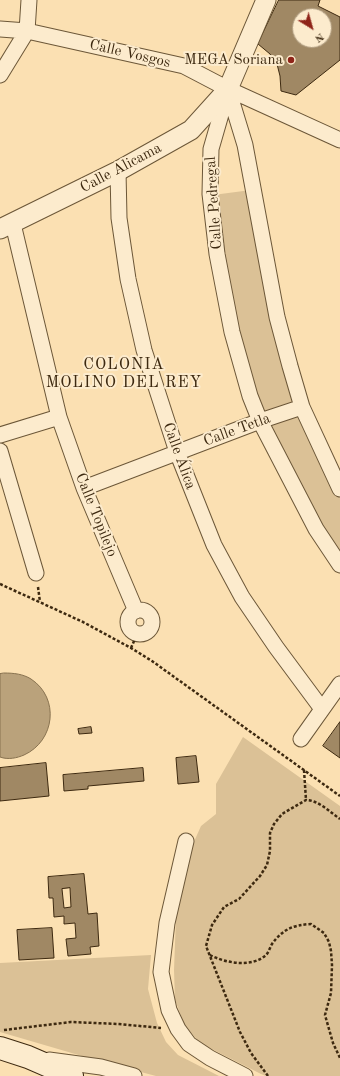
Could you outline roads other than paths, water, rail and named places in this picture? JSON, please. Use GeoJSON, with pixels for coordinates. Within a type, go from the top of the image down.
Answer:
{"type":"FeatureCollection","features":[{"type":"Feature","properties":{"kind":"main road"},"geometry":{"type":"LineString","coordinates":[[0,1048],[28,1057],[72,1076]]}},
{"type":"Feature","properties":{"kind":"street"},"geometry":{"type":"LineString","coordinates":[[0,75],[27,31],[29,0]]}},
{"type":"Feature","properties":{"kind":"street","name":"Calle Alicama"},"geometry":{"type":"LineString","coordinates":[[7,226],[118,171],[191,130],[228,89],[266,0]]}},
{"type":"Feature","properties":{"kind":"street","name":"Calle Vosgos"},"geometry":{"type":"LineString","coordinates":[[0,30],[27,31],[184,66],[228,89],[340,140]]}},
{"type":"Feature","properties":{"kind":"street"},"geometry":{"type":"LineString","coordinates":[[228,89],[245,145],[276,317],[302,407],[340,489]]}},
{"type":"Feature","properties":{"kind":"street","name":"Calle Pedregal"},"geometry":{"type":"LineString","coordinates":[[228,89],[210,149],[210,194],[217,254],[232,332],[250,396],[260,421],[316,529],[340,566]]}},
{"type":"Feature","properties":{"kind":"street","name":"Calle Álica"},"geometry":{"type":"LineString","coordinates":[[118,171],[119,218],[128,279],[144,350],[177,452],[214,545],[242,598],[322,709]]}},
{"type":"Feature","properties":{"kind":"street","name":"Calle Topilejo"},"geometry":{"type":"LineString","coordinates":[[7,226],[59,417],[84,488],[136,611],[144,610],[150,615],[152,622],[150,629],[134,641]]}},
{"type":"Feature","properties":{"kind":"street","name":"Calle Tetla"},"geometry":{"type":"LineString","coordinates":[[84,488],[260,421],[302,407]]}},
{"type":"Feature","properties":{"kind":"street"},"geometry":{"type":"LineString","coordinates":[[0,435],[59,417]]}},
{"type":"Feature","properties":{"kind":"street"},"geometry":{"type":"LineString","coordinates":[[0,451],[36,573]]}},
{"type":"Feature","properties":{"kind":"street"},"geometry":{"type":"LineString","coordinates":[[301,739],[340,684]]}},
{"type":"Feature","properties":{"kind":"street"},"geometry":{"type":"LineString","coordinates":[[186,841],[168,923],[161,972],[170,1010],[178,1029],[189,1044],[210,1058],[245,1076]]}},
{"type":"Feature","properties":{"kind":"street"},"geometry":{"type":"LineString","coordinates":[[28,1057],[101,1067],[134,1076]]}},
{"type":"Feature","properties":{"kind":"place","name":"MEGA Soriana"},"geometry":{"type":"Point","coordinates":[291,60]}},
{"type":"Feature","properties":{"kind":"district","name":"COLONIA MOLINO DEL REY"},"geometry":{"type":"Point","coordinates":[124,374]}}]}
